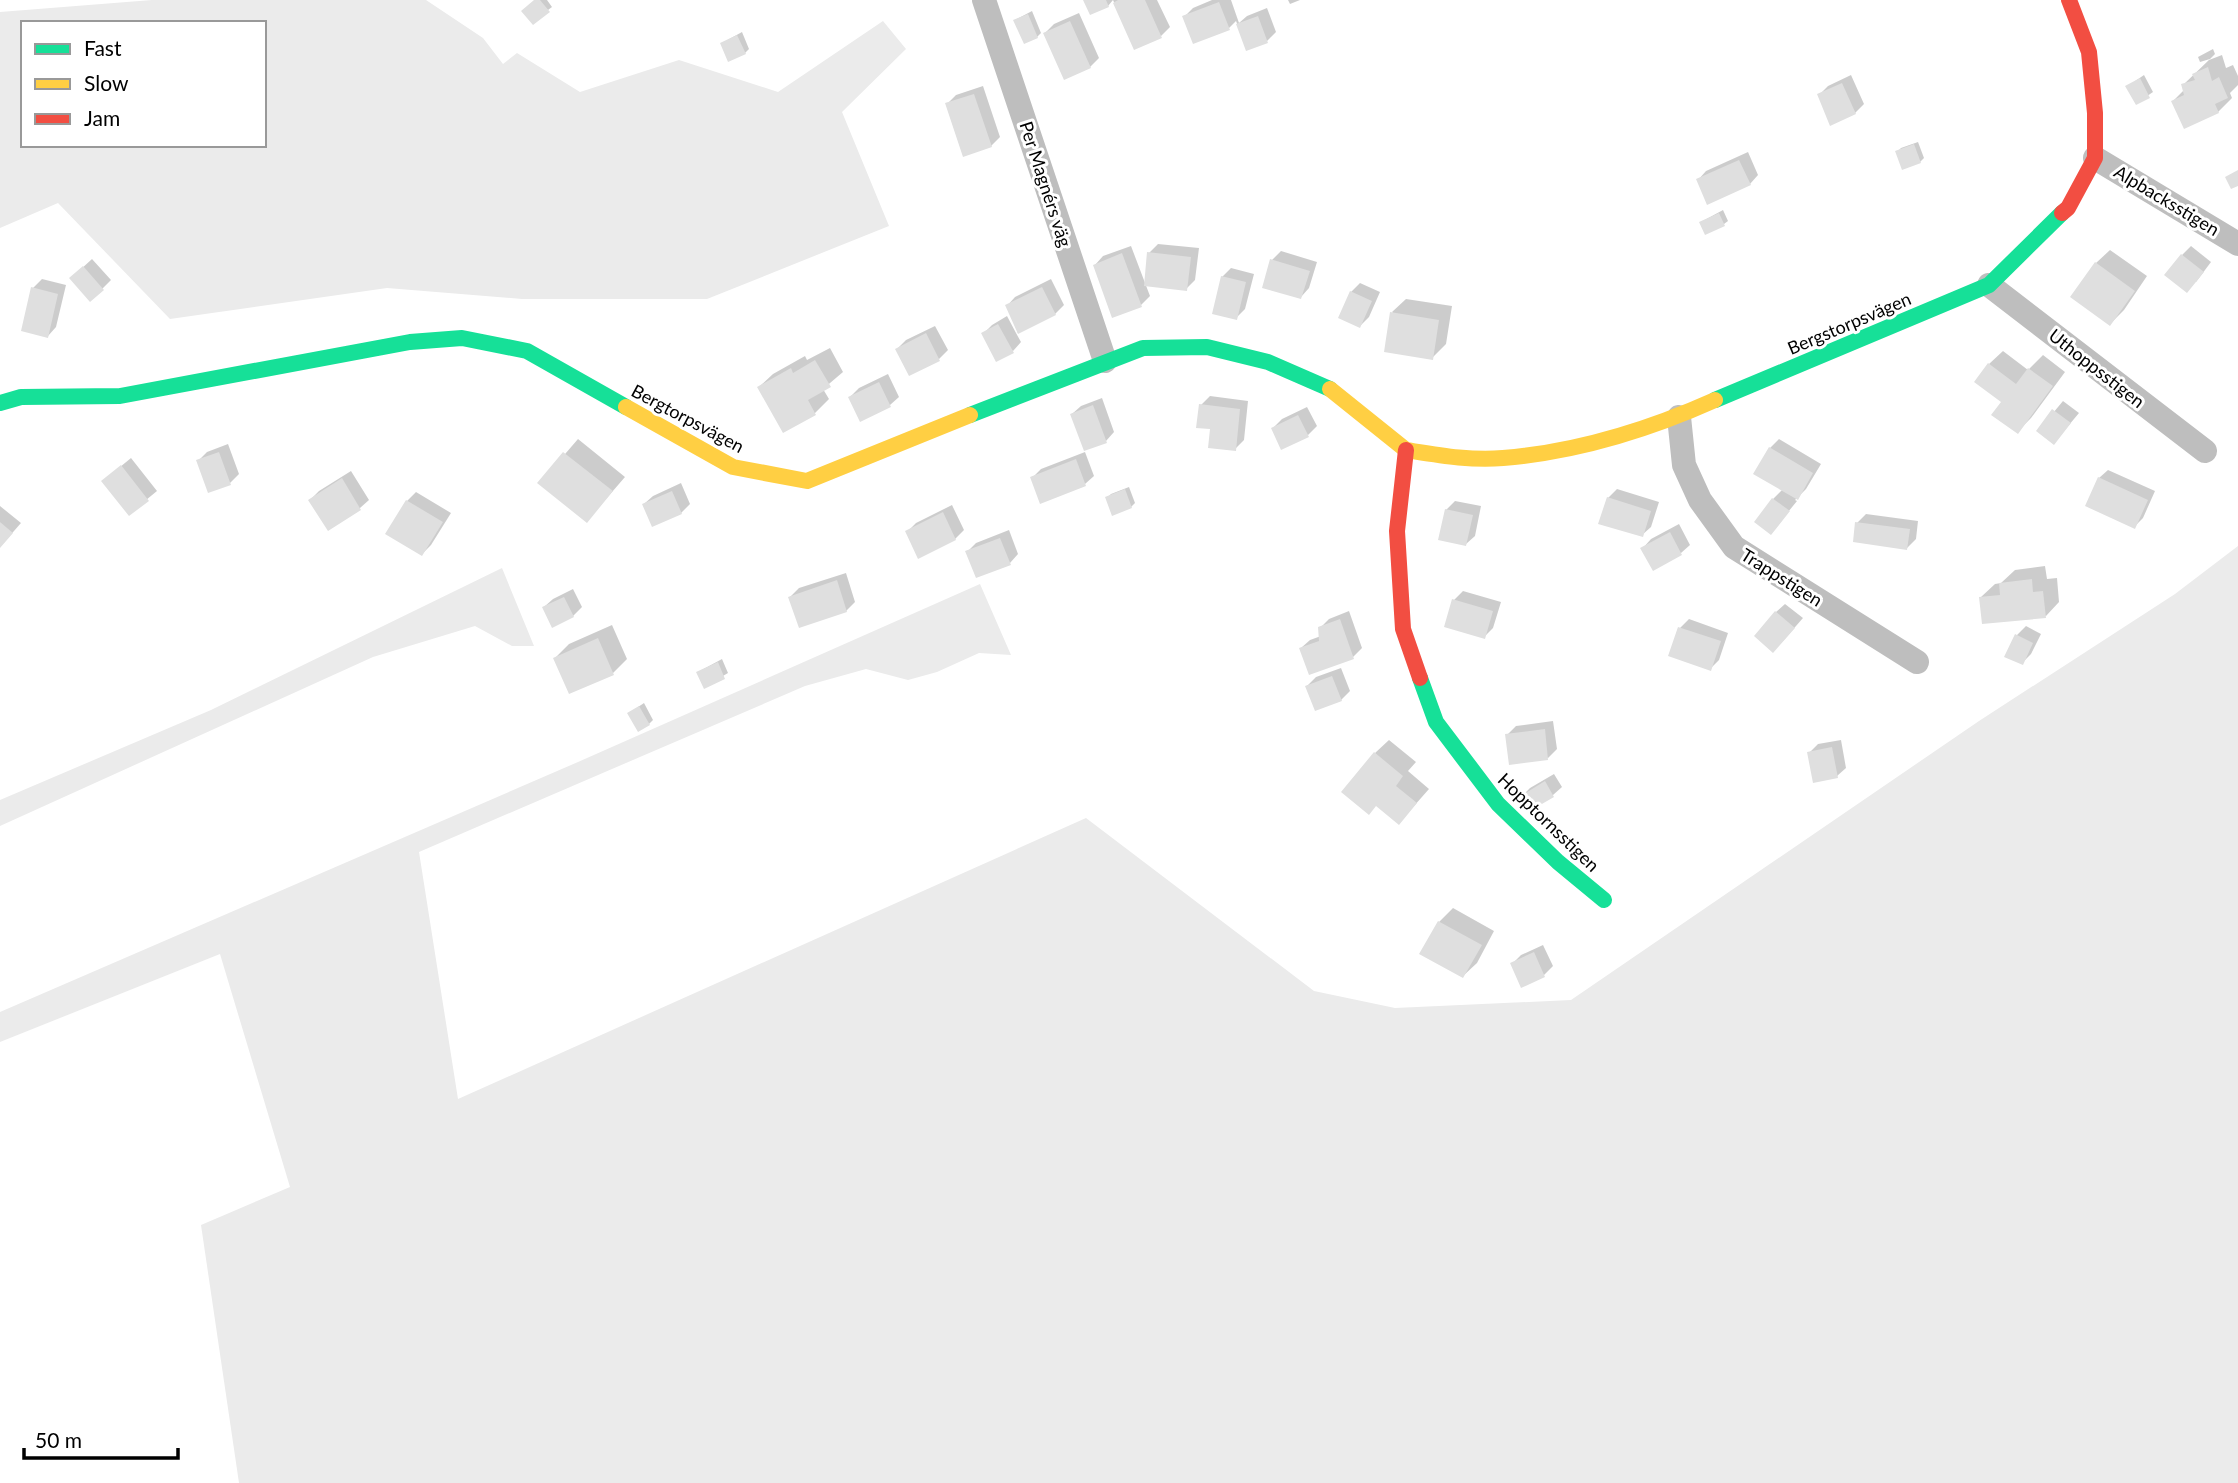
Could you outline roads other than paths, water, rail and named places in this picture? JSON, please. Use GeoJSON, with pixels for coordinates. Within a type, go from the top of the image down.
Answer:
{"type":"FeatureCollection","features":[{"type":"Feature","properties":{"kind":"street","name":"Bergstorpsvägen"},"geometry":{"type":"LineString","coordinates":[[1406,450],[1453,457],[1502,458],[1605,442],[1679,417],[1989,285],[2068,208],[2095,158],[2095,113],[2088,52],[2069,0]]}},
{"type":"Feature","properties":{"kind":"street","name":"Per Magnérs väg"},"geometry":{"type":"LineString","coordinates":[[992,3],[1105,361]]}},
{"type":"Feature","properties":{"kind":"street","name":"Alpbacksstigen"},"geometry":{"type":"LineString","coordinates":[[2095,158],[2238,244]]}},
{"type":"Feature","properties":{"kind":"street","name":"Uthoppsstigen"},"geometry":{"type":"LineString","coordinates":[[1989,285],[2205,451]]}},
{"type":"Feature","properties":{"kind":"street","name":"Bergtorpsvägen"},"geometry":{"type":"LineString","coordinates":[[0,403],[21,397],[120,396],[410,342],[462,338],[527,351],[733,467],[807,481],[1143,348],[1207,347],[1268,362],[1326,387],[1406,450]]}},
{"type":"Feature","properties":{"kind":"street","name":"Trappstigen"},"geometry":{"type":"LineString","coordinates":[[1679,417],[1684,465],[1700,500],[1734,547],[1917,662]]}},
{"type":"Feature","properties":{"kind":"street","name":"Hopptornsstigen"},"geometry":{"type":"LineString","coordinates":[[1406,450],[1397,531],[1403,629],[1436,722],[1498,804],[1558,862],[1604,900]]}}]}
